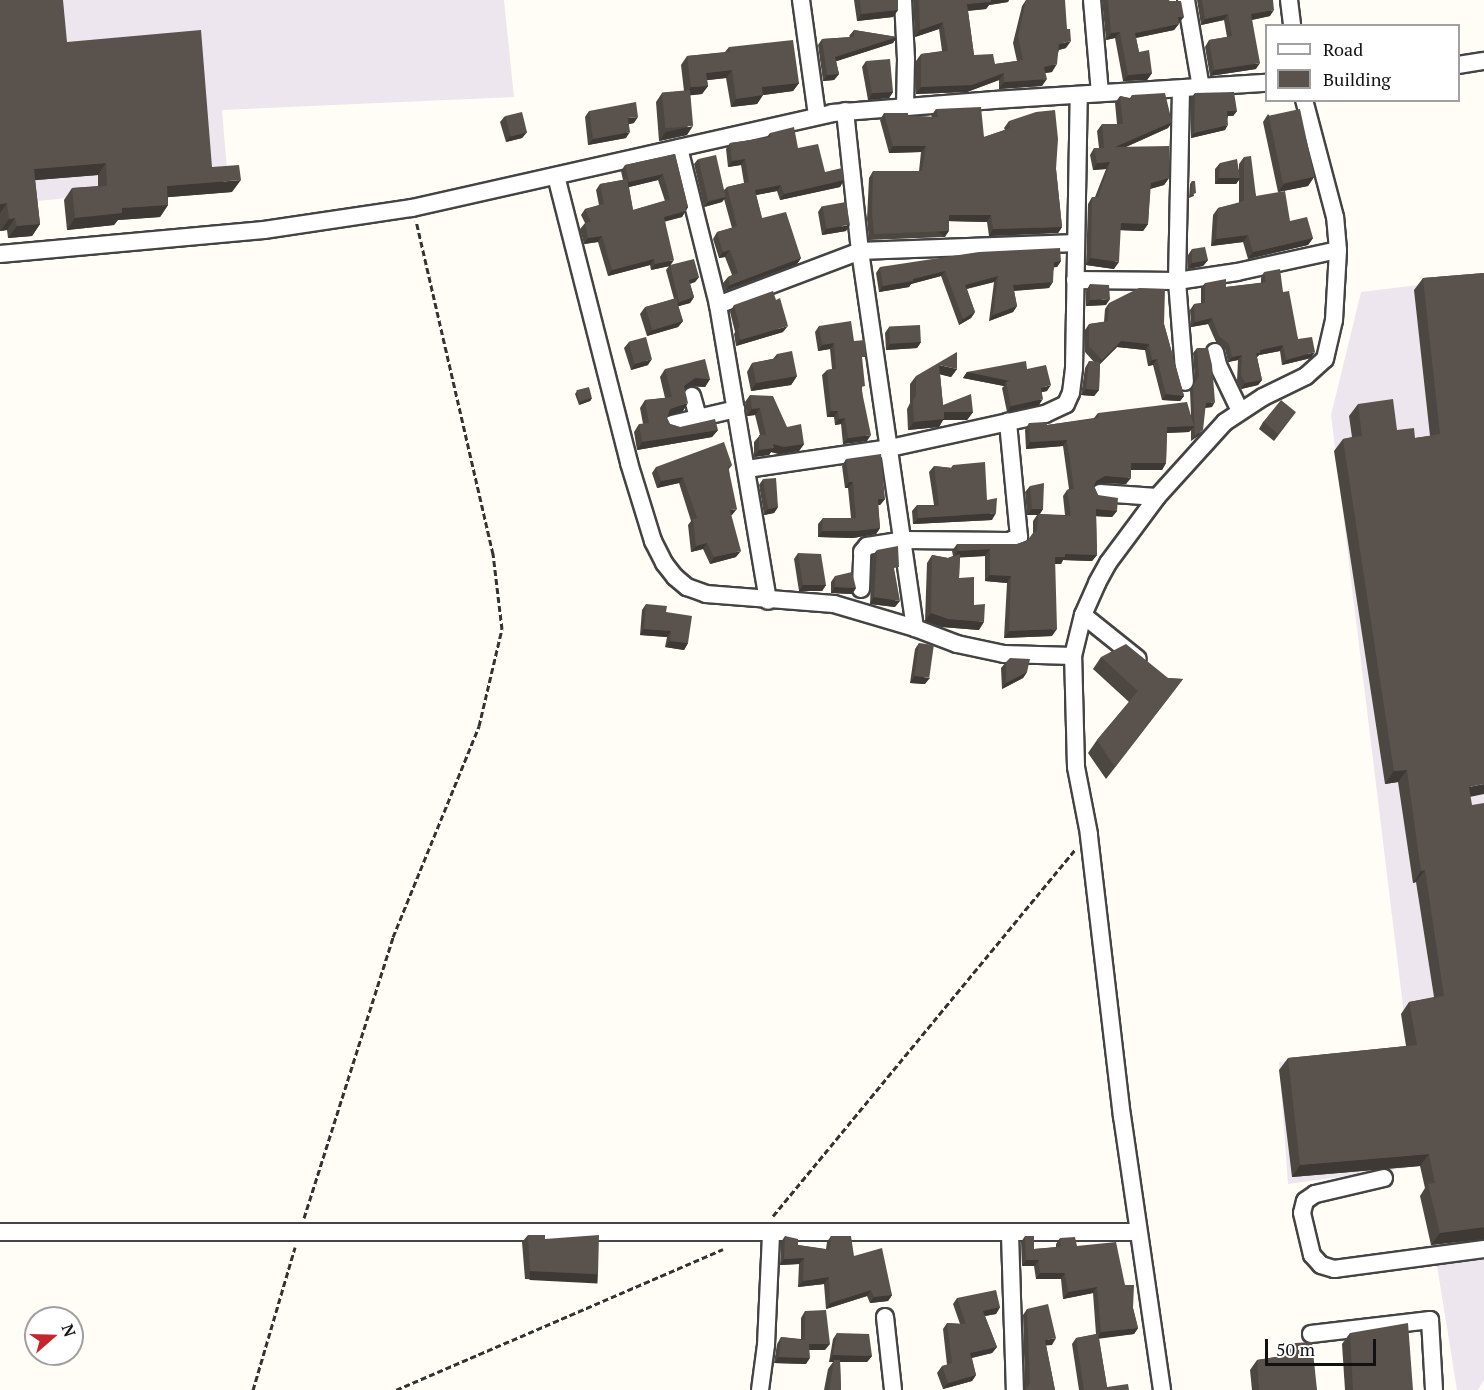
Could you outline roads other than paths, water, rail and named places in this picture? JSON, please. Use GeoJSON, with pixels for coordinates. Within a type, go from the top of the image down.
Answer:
{"type":"FeatureCollection","features":[{"type":"Feature","properties":{"kind":"street"},"geometry":{"type":"LineString","coordinates":[[801,0],[817,115]]}},
{"type":"Feature","properties":{"kind":"street"},"geometry":{"type":"LineString","coordinates":[[903,0],[905,106]]}},
{"type":"Feature","properties":{"kind":"street"},"geometry":{"type":"LineString","coordinates":[[1092,0],[1100,93]]}},
{"type":"Feature","properties":{"kind":"street"},"geometry":{"type":"LineString","coordinates":[[1186,0],[1201,88]]}},
{"type":"Feature","properties":{"kind":"street"},"geometry":{"type":"LineString","coordinates":[[1289,0],[1292,24]]}},
{"type":"Feature","properties":{"kind":"street"},"geometry":{"type":"LineString","coordinates":[[1460,64],[1484,61]]}},
{"type":"Feature","properties":{"kind":"street"},"geometry":{"type":"LineString","coordinates":[[0,254],[264,230],[412,208],[556,177],[817,115],[844,111],[1265,83]]}},
{"type":"Feature","properties":{"kind":"street"},"geometry":{"type":"LineString","coordinates":[[1181,90],[1177,281],[1185,382]]}},
{"type":"Feature","properties":{"kind":"street"},"geometry":{"type":"LineString","coordinates":[[747,469],[890,448],[1058,410],[1066,404],[1071,393],[1074,368],[1079,95]]}},
{"type":"Feature","properties":{"kind":"street"},"geometry":{"type":"LineString","coordinates":[[1162,1390],[1138,1232],[1089,834],[1076,767],[1073,656],[1083,615],[1108,563],[1157,497],[1211,436],[1240,411],[1306,376],[1325,359],[1335,320],[1338,250],[1335,217],[1328,186],[1305,102]]}},
{"type":"Feature","properties":{"kind":"street"},"geometry":{"type":"LineString","coordinates":[[844,111],[860,251],[904,540],[915,628]]}},
{"type":"Feature","properties":{"kind":"street"},"geometry":{"type":"LineString","coordinates":[[679,148],[718,305],[768,601]]}},
{"type":"Feature","properties":{"kind":"street"},"geometry":{"type":"LineString","coordinates":[[556,177],[620,434],[653,541],[664,563],[687,587],[706,594],[768,601],[834,604],[915,628],[944,640],[1004,654],[1073,656]]}},
{"type":"Feature","properties":{"kind":"street"},"geometry":{"type":"LineString","coordinates":[[718,305],[860,251],[1076,243]]}},
{"type":"Feature","properties":{"kind":"street"},"geometry":{"type":"LineString","coordinates":[[1075,280],[1177,281],[1237,272],[1338,250]]}},
{"type":"Feature","properties":{"kind":"street"},"geometry":{"type":"LineString","coordinates":[[1215,352],[1218,365],[1240,411]]}},
{"type":"Feature","properties":{"kind":"street"},"geometry":{"type":"LineString","coordinates":[[692,396],[698,417]]}},
{"type":"Feature","properties":{"kind":"street"},"geometry":{"type":"LineString","coordinates":[[672,424],[736,409]]}},
{"type":"Feature","properties":{"kind":"street"},"geometry":{"type":"LineString","coordinates":[[861,589],[863,549],[867,546],[904,540],[1010,541],[1019,537],[1008,422]]}},
{"type":"Feature","properties":{"kind":"street"},"geometry":{"type":"LineString","coordinates":[[1100,493],[1157,497]]}},
{"type":"Feature","properties":{"kind":"street"},"geometry":{"type":"LineString","coordinates":[[1083,615],[1148,667]]}},
{"type":"Feature","properties":{"kind":"street"},"geometry":{"type":"LineString","coordinates":[[1383,1178],[1315,1194],[1305,1201],[1302,1213],[1312,1255],[1321,1265],[1334,1269],[1484,1249]]}},
{"type":"Feature","properties":{"kind":"street"},"geometry":{"type":"LineString","coordinates":[[0,1232],[300,1230],[1010,1234],[1138,1232]]}},
{"type":"Feature","properties":{"kind":"street"},"geometry":{"type":"LineString","coordinates":[[760,1390],[766,1345],[765,1233]]}},
{"type":"Feature","properties":{"kind":"street"},"geometry":{"type":"LineString","coordinates":[[1010,1234],[1015,1390]]}},
{"type":"Feature","properties":{"kind":"street"},"geometry":{"type":"LineString","coordinates":[[885,1317],[894,1390]]}},
{"type":"Feature","properties":{"kind":"street"},"geometry":{"type":"LineString","coordinates":[[1311,1334],[1430,1320],[1434,1390]]}}]}
